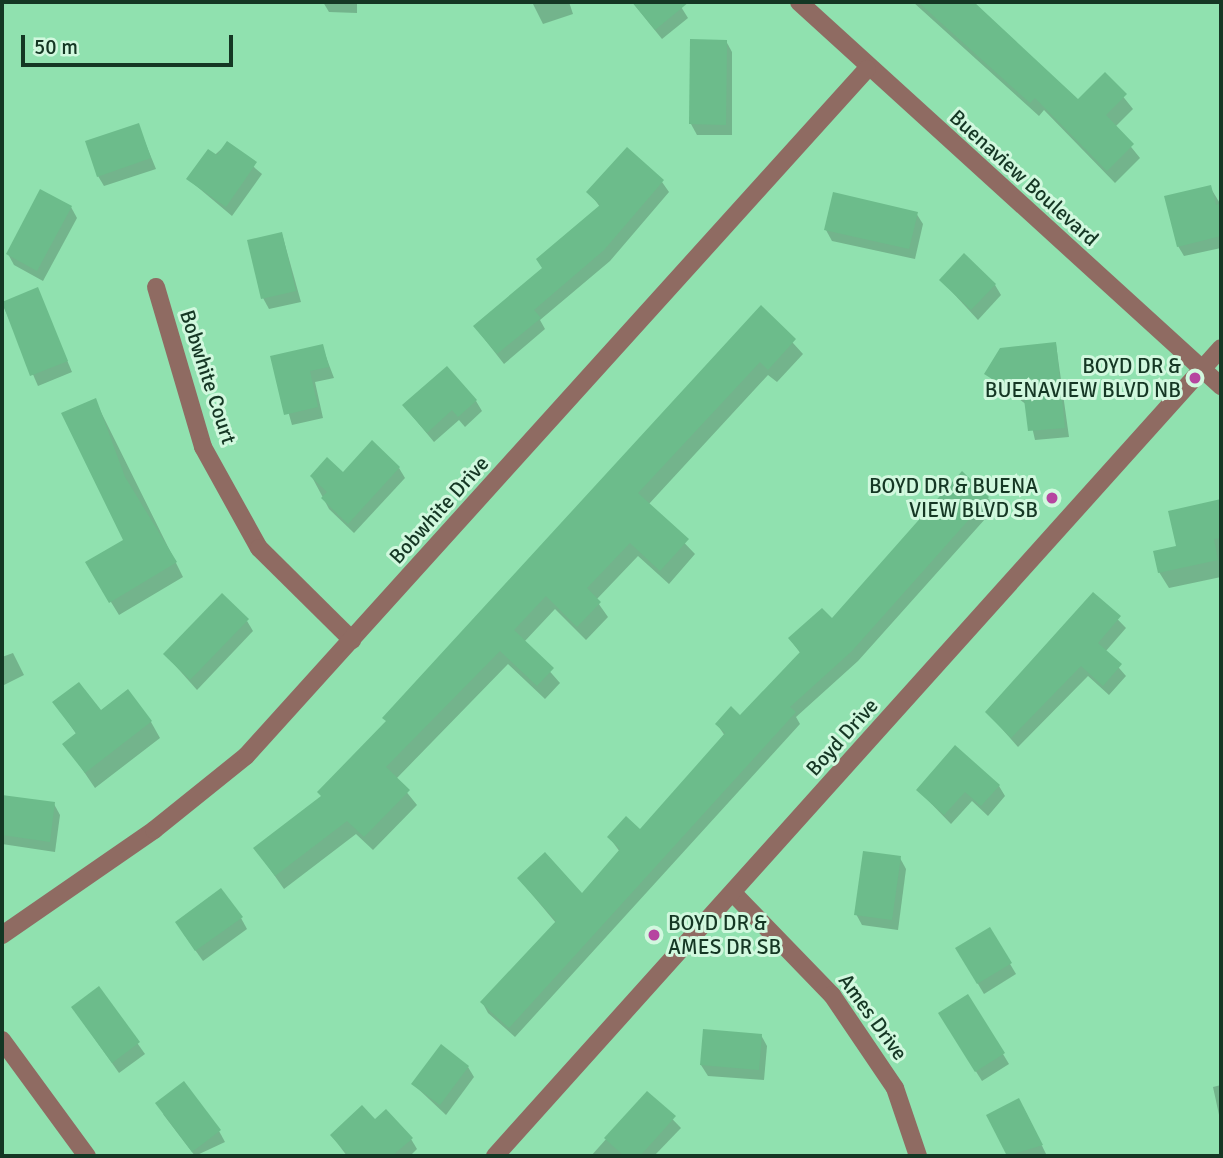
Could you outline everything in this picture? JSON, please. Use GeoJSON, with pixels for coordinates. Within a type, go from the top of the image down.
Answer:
{"type":"FeatureCollection","features":[{"type":"Feature","properties":{"kind":"street","name":"Buenaview Boulevard"},"geometry":{"type":"LineString","coordinates":[[799,2],[867,69],[1221,386]]}},
{"type":"Feature","properties":{"kind":"street","name":"Bobwhite Drive"},"geometry":{"type":"LineString","coordinates":[[2,935],[154,830],[246,756],[867,69]]}},
{"type":"Feature","properties":{"kind":"street","name":"Bobwhite Court"},"geometry":{"type":"LineString","coordinates":[[156,287],[203,447],[259,548],[352,640]]}},
{"type":"Feature","properties":{"kind":"street","name":"Boyd Drive"},"geometry":{"type":"LineString","coordinates":[[495,1156],[1221,348]]}},
{"type":"Feature","properties":{"kind":"street","name":"Ames Drive"},"geometry":{"type":"LineString","coordinates":[[733,893],[832,995],[895,1087],[918,1156]]}},
{"type":"Feature","properties":{"kind":"street"},"geometry":{"type":"LineString","coordinates":[[2,1040],[87,1156]]}},
{"type":"Feature","properties":{"kind":"building"},"geometry":{"type":"Polygon","coordinates":[[[632,2],[689,2],[655,30],[632,2]]]}},
{"type":"Feature","properties":{"kind":"building"},"geometry":{"type":"Polygon","coordinates":[[[918,2],[974,2],[1078,99],[1105,72],[1127,94],[1106,115],[1134,144],[1107,171],[1035,98],[1030,103],[918,2]]]}},
{"type":"Feature","properties":{"kind":"building"},"geometry":{"type":"Polygon","coordinates":[[[690,39],[727,40],[726,125],[689,124],[690,39]]]}},
{"type":"Feature","properties":{"kind":"building"},"geometry":{"type":"Polygon","coordinates":[[[139,123],[151,158],[97,177],[85,141],[139,123]]]}},
{"type":"Feature","properties":{"kind":"building"},"geometry":{"type":"Polygon","coordinates":[[[227,141],[257,162],[226,207],[186,179],[208,149],[217,155],[227,141]]]}},
{"type":"Feature","properties":{"kind":"building"},"geometry":{"type":"Polygon","coordinates":[[[627,147],[664,180],[604,250],[534,310],[541,318],[497,354],[473,326],[542,268],[536,259],[600,205],[586,192],[627,147]]]}},
{"type":"Feature","properties":{"kind":"building"},"geometry":{"type":"Polygon","coordinates":[[[1211,185],[1216,205],[1221,203],[1221,236],[1177,247],[1164,196],[1211,185]]]}},
{"type":"Feature","properties":{"kind":"building"},"geometry":{"type":"Polygon","coordinates":[[[40,189],[72,206],[37,271],[6,254],[40,189]]]}},
{"type":"Feature","properties":{"kind":"building"},"geometry":{"type":"Polygon","coordinates":[[[833,192],[918,212],[909,249],[824,230],[833,192]]]}},
{"type":"Feature","properties":{"kind":"building"},"geometry":{"type":"Polygon","coordinates":[[[282,232],[296,291],[261,299],[247,240],[282,232]]]}},
{"type":"Feature","properties":{"kind":"building"},"geometry":{"type":"Polygon","coordinates":[[[964,253],[996,284],[971,310],[939,280],[964,253]]]}},
{"type":"Feature","properties":{"kind":"building"},"geometry":{"type":"Polygon","coordinates":[[[38,287],[68,361],[30,376],[2,302],[38,287]]]}},
{"type":"Feature","properties":{"kind":"building"},"geometry":{"type":"Polygon","coordinates":[[[761,305],[796,339],[768,370],[760,362],[638,493],[689,539],[660,571],[630,543],[587,588],[601,602],[577,627],[546,596],[514,630],[554,668],[537,686],[500,651],[386,767],[410,790],[364,837],[347,821],[275,876],[253,848],[321,796],[317,792],[386,721],[382,718],[761,305]]]}},
{"type":"Feature","properties":{"kind":"building"},"geometry":{"type":"Polygon","coordinates":[[[1056,342],[1065,428],[1028,431],[1024,399],[984,374],[1000,348],[1056,342]]]}},
{"type":"Feature","properties":{"kind":"building"},"geometry":{"type":"Polygon","coordinates":[[[323,344],[329,367],[310,371],[318,407],[284,415],[270,356],[323,344]]]}},
{"type":"Feature","properties":{"kind":"building"},"geometry":{"type":"Polygon","coordinates":[[[447,366],[477,400],[458,417],[452,410],[427,433],[402,405],[447,366]]]}},
{"type":"Feature","properties":{"kind":"building"},"geometry":{"type":"Polygon","coordinates":[[[96,398],[125,477],[177,562],[109,603],[85,562],[123,540],[61,413],[96,398]]]}},
{"type":"Feature","properties":{"kind":"building"},"geometry":{"type":"Polygon","coordinates":[[[372,440],[400,467],[348,524],[321,498],[327,492],[310,476],[327,457],[343,472],[372,440]]]}},
{"type":"Feature","properties":{"kind":"building"},"geometry":{"type":"Polygon","coordinates":[[[962,471],[989,497],[852,651],[790,707],[796,712],[509,1028],[480,1002],[556,921],[517,878],[545,852],[582,893],[620,849],[607,837],[626,816],[640,829],[725,733],[715,724],[731,706],[740,715],[800,652],[788,638],[822,608],[832,618],[962,471]]]}},
{"type":"Feature","properties":{"kind":"building"},"geometry":{"type":"Polygon","coordinates":[[[1221,499],[1221,538],[1214,539],[1218,560],[1158,573],[1153,551],[1176,546],[1168,511],[1221,499]]]}},
{"type":"Feature","properties":{"kind":"building"},"geometry":{"type":"Polygon","coordinates":[[[1093,592],[1121,616],[1098,643],[1122,664],[1103,686],[1081,666],[1011,738],[985,712],[1093,592]]]}},
{"type":"Feature","properties":{"kind":"building"},"geometry":{"type":"Polygon","coordinates":[[[222,593],[249,619],[190,680],[163,654],[222,593]]]}},
{"type":"Feature","properties":{"kind":"building"},"geometry":{"type":"Polygon","coordinates":[[[79,682],[101,710],[128,689],[152,721],[85,773],[62,744],[76,733],[52,702],[79,682]]]}},
{"type":"Feature","properties":{"kind":"building"},"geometry":{"type":"Polygon","coordinates":[[[955,745],[1000,785],[981,806],[965,792],[944,815],[916,790],[955,745]]]}},
{"type":"Feature","properties":{"kind":"building"},"geometry":{"type":"Polygon","coordinates":[[[2,795],[55,802],[50,842],[2,835],[2,795]]]}},
{"type":"Feature","properties":{"kind":"building"},"geometry":{"type":"Polygon","coordinates":[[[863,851],[901,856],[892,920],[854,915],[863,851]]]}},
{"type":"Feature","properties":{"kind":"building"},"geometry":{"type":"Polygon","coordinates":[[[221,888],[243,917],[195,951],[175,922],[221,888]]]}},
{"type":"Feature","properties":{"kind":"building"},"geometry":{"type":"Polygon","coordinates":[[[990,927],[1012,963],[977,984],[955,948],[990,927]]]}},
{"type":"Feature","properties":{"kind":"building"},"geometry":{"type":"Polygon","coordinates":[[[99,986],[140,1042],[112,1063],[71,1007],[99,986]]]}},
{"type":"Feature","properties":{"kind":"building"},"geometry":{"type":"Polygon","coordinates":[[[968,994],[1005,1053],[975,1072],[938,1013],[968,994]]]}},
{"type":"Feature","properties":{"kind":"building"},"geometry":{"type":"Polygon","coordinates":[[[703,1029],[762,1034],[759,1070],[700,1065],[703,1029]]]}},
{"type":"Feature","properties":{"kind":"building"},"geometry":{"type":"Polygon","coordinates":[[[441,1044],[469,1066],[440,1105],[411,1084],[441,1044]]]}},
{"type":"Feature","properties":{"kind":"building"},"geometry":{"type":"Polygon","coordinates":[[[184,1081],[221,1130],[192,1152],[155,1103],[184,1081]]]}},
{"type":"Feature","properties":{"kind":"building"},"geometry":{"type":"Polygon","coordinates":[[[647,1091],[676,1116],[640,1156],[624,1156],[604,1138],[647,1091]]]}},
{"type":"Feature","properties":{"kind":"building"},"geometry":{"type":"Polygon","coordinates":[[[1019,1098],[1043,1145],[1007,1156],[986,1115],[1019,1098]]]}},
{"type":"Feature","properties":{"kind":"building"},"geometry":{"type":"Polygon","coordinates":[[[362,1105],[375,1119],[386,1109],[413,1138],[392,1156],[349,1156],[330,1135],[362,1105]]]}},
{"type":"Feature","properties":{"kind":"place","name":"BOYD DR & BUENAVIEW BLVD NB"},"geometry":{"type":"Point","coordinates":[1195,378]}},
{"type":"Feature","properties":{"kind":"place","name":"BOYD DR & BUENA VIEW BLVD SB"},"geometry":{"type":"Point","coordinates":[1052,498]}},
{"type":"Feature","properties":{"kind":"place","name":"BOYD DR & AMES DR SB"},"geometry":{"type":"Point","coordinates":[654,935]}}]}
